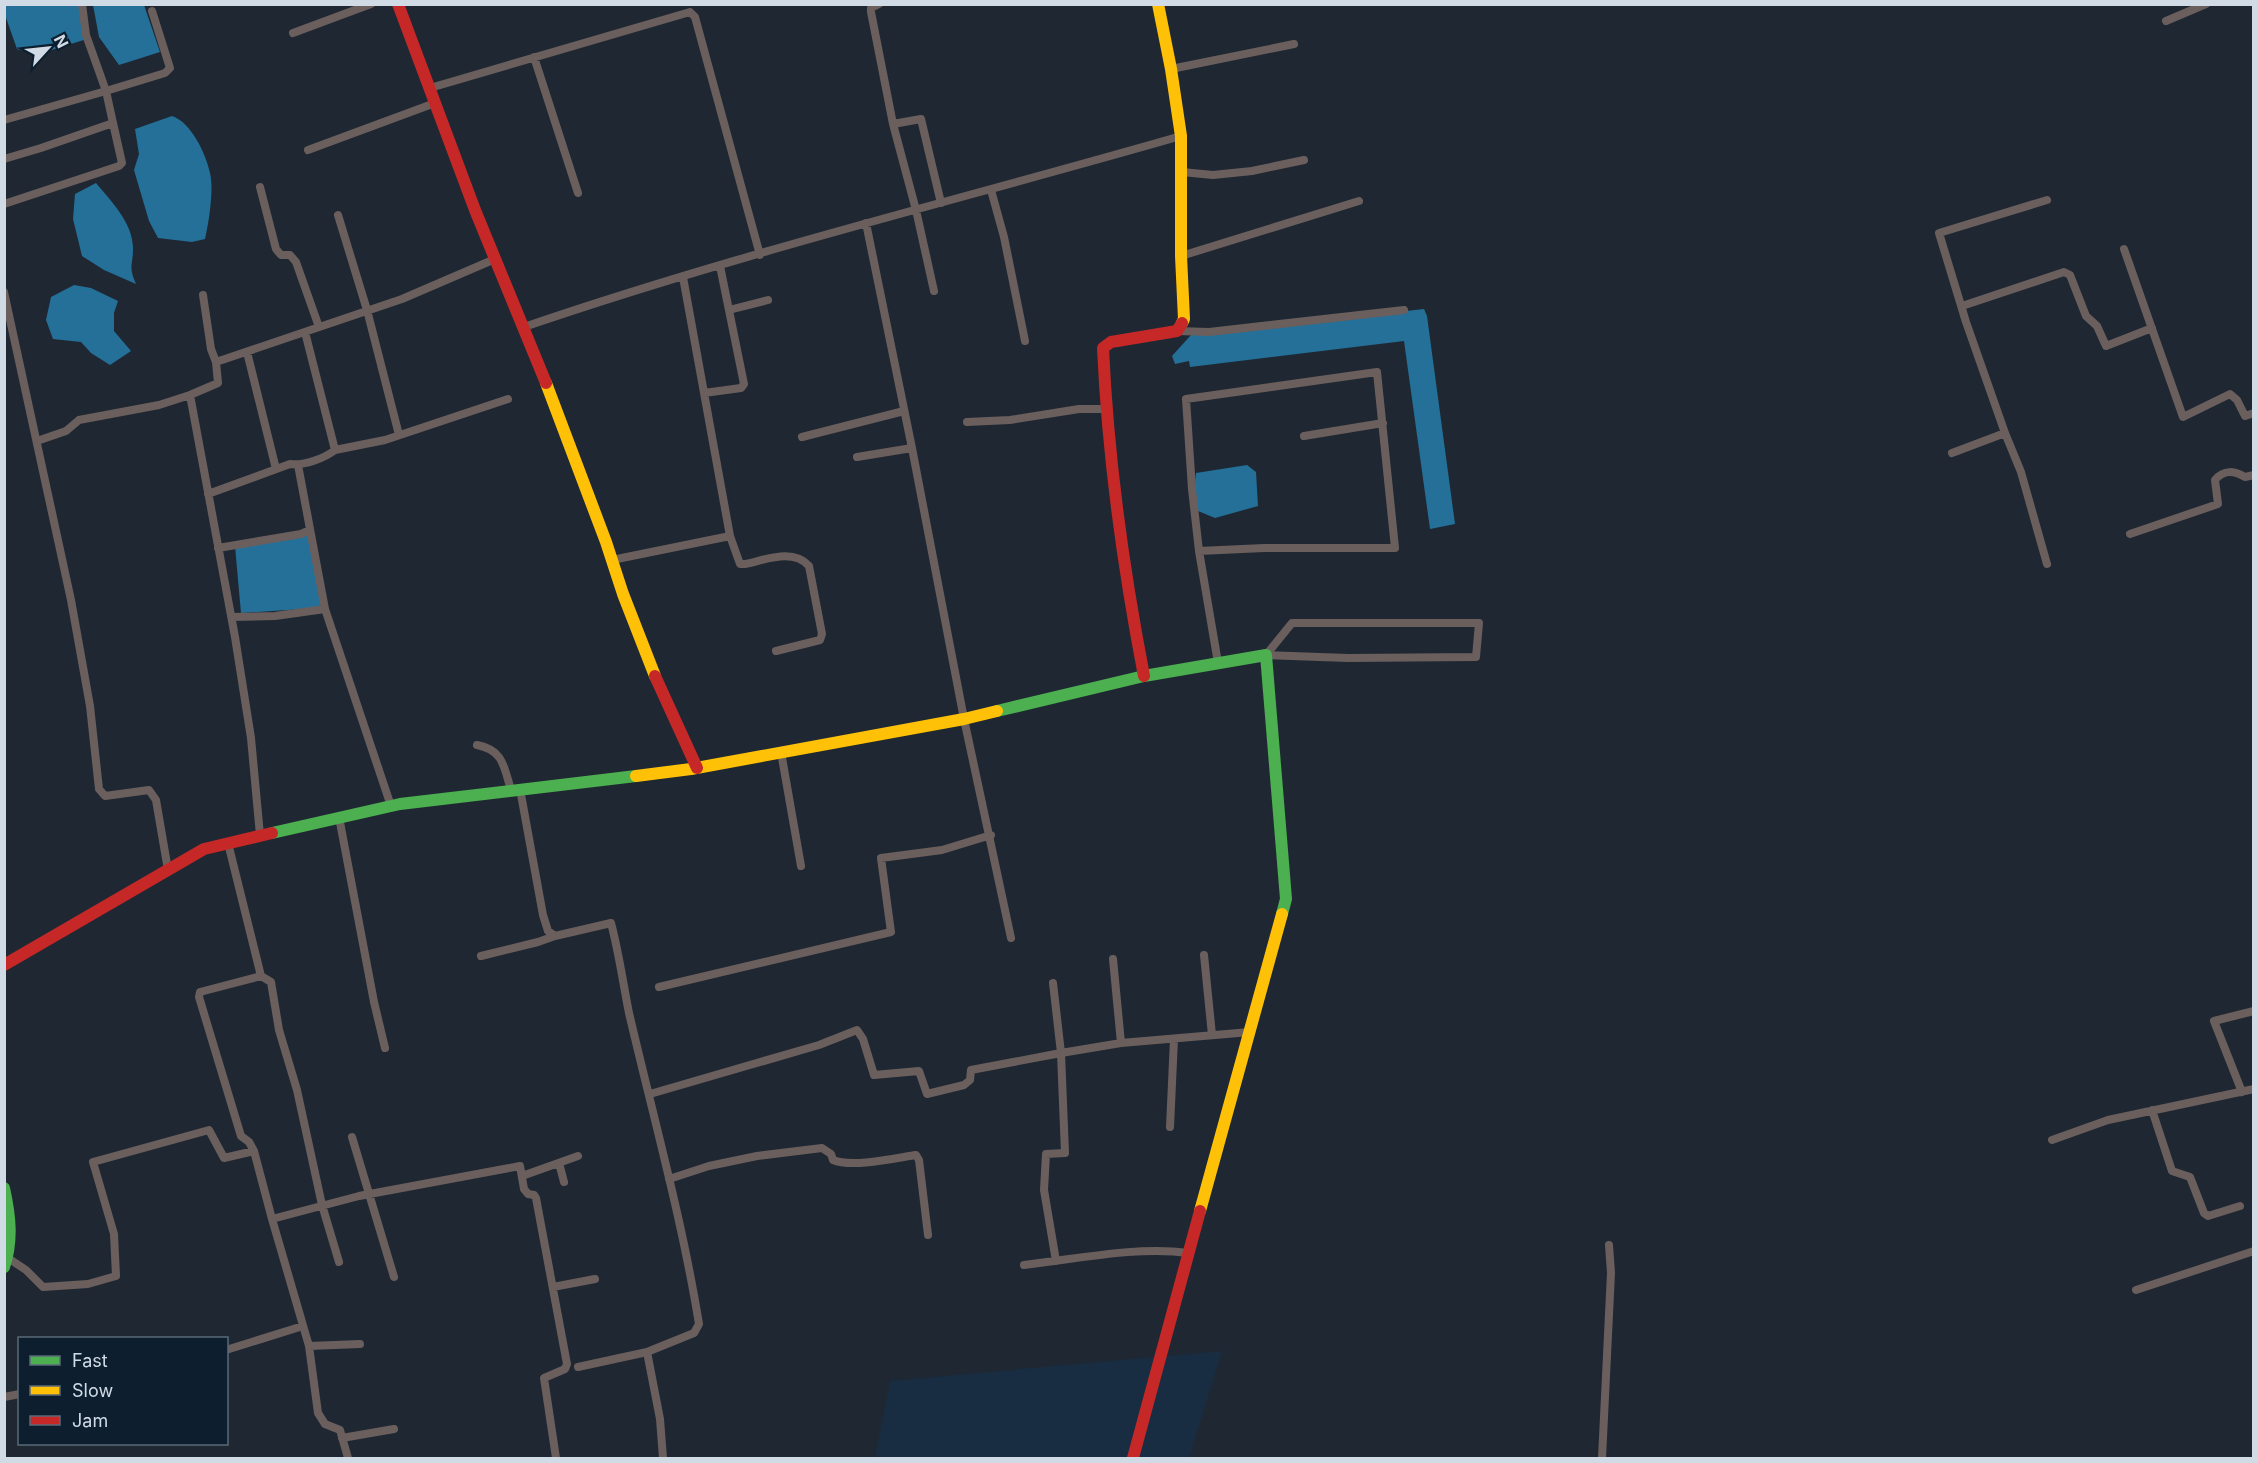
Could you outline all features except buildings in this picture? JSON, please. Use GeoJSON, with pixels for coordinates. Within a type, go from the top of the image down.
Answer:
{"type":"FeatureCollection","features":[{"type":"Feature","properties":{"kind":"street"},"geometry":{"type":"LineString","coordinates":[[4,204],[119,166],[122,163],[106,91],[86,35],[81,4]]}},
{"type":"Feature","properties":{"kind":"street"},"geometry":{"type":"LineString","coordinates":[[293,33],[371,4]]}},
{"type":"Feature","properties":{"kind":"street"},"geometry":{"type":"LineString","coordinates":[[398,4],[495,259],[524,327],[649,662],[697,768]]}},
{"type":"Feature","properties":{"kind":"street"},"geometry":{"type":"LineString","coordinates":[[879,4],[871,8],[871,12],[893,124],[916,210],[934,291]]}},
{"type":"Feature","properties":{"kind":"street"},"geometry":{"type":"LineString","coordinates":[[1158,4],[1181,136],[1181,256],[1184,318],[1177,331]]}},
{"type":"Feature","properties":{"kind":"street"},"geometry":{"type":"LineString","coordinates":[[2166,21],[2205,4]]}},
{"type":"Feature","properties":{"kind":"street"},"geometry":{"type":"LineString","coordinates":[[4,120],[165,73],[170,68],[152,11]]}},
{"type":"Feature","properties":{"kind":"street"},"geometry":{"type":"LineString","coordinates":[[430,88],[690,12],[695,17],[760,255]]}},
{"type":"Feature","properties":{"kind":"street"},"geometry":{"type":"LineString","coordinates":[[1171,69],[1294,44]]}},
{"type":"Feature","properties":{"kind":"street"},"geometry":{"type":"LineString","coordinates":[[534,57],[578,193]]}},
{"type":"Feature","properties":{"kind":"street"},"geometry":{"type":"LineString","coordinates":[[308,150],[435,103]]}},
{"type":"Feature","properties":{"kind":"street"},"geometry":{"type":"LineString","coordinates":[[893,124],[921,119],[941,203]]}},
{"type":"Feature","properties":{"kind":"street"},"geometry":{"type":"LineString","coordinates":[[4,159],[113,123]]}},
{"type":"Feature","properties":{"kind":"street"},"geometry":{"type":"LineString","coordinates":[[524,327],[627,292],[1181,136]]}},
{"type":"Feature","properties":{"kind":"street"},"geometry":{"type":"LineString","coordinates":[[1182,172],[1223,174],[1252,171],[1304,160]]}},
{"type":"Feature","properties":{"kind":"street"},"geometry":{"type":"LineString","coordinates":[[260,187],[276,249],[281,255],[290,255],[296,262],[319,327]]}},
{"type":"Feature","properties":{"kind":"street"},"geometry":{"type":"LineString","coordinates":[[991,190],[1004,237],[1025,341]]}},
{"type":"Feature","properties":{"kind":"street"},"geometry":{"type":"LineString","coordinates":[[2047,200],[1939,233],[2005,433],[2021,472],[2047,564]]}},
{"type":"Feature","properties":{"kind":"street"},"geometry":{"type":"LineString","coordinates":[[1181,256],[1359,201]]}},
{"type":"Feature","properties":{"kind":"street"},"geometry":{"type":"LineString","coordinates":[[338,215],[367,310],[399,435]]}},
{"type":"Feature","properties":{"kind":"street"},"geometry":{"type":"LineString","coordinates":[[866,223],[964,719],[1011,938]]}},
{"type":"Feature","properties":{"kind":"street"},"geometry":{"type":"LineString","coordinates":[[2124,249],[2183,417],[2230,394],[2237,400],[2244,416],[2253,413]]}},
{"type":"Feature","properties":{"kind":"street"},"geometry":{"type":"LineString","coordinates":[[216,362],[402,299],[495,259]]}},
{"type":"Feature","properties":{"kind":"street"},"geometry":{"type":"LineString","coordinates":[[704,393],[741,388],[744,384],[720,266]]}},
{"type":"Feature","properties":{"kind":"street"},"geometry":{"type":"LineString","coordinates":[[1962,306],[2064,272],[2070,275],[2086,316],[2097,326],[2106,346],[2152,328]]}},
{"type":"Feature","properties":{"kind":"street"},"geometry":{"type":"LineString","coordinates":[[683,277],[730,536],[740,564],[782,556],[803,560],[808,566],[822,634],[820,640],[776,651]]}},
{"type":"Feature","properties":{"kind":"street"},"geometry":{"type":"LineString","coordinates":[[4,292],[73,612],[90,706],[99,789],[105,796],[149,790],[153,793],[168,870]]}},
{"type":"Feature","properties":{"kind":"street"},"geometry":{"type":"LineString","coordinates":[[37,441],[66,430],[79,420],[159,405],[218,383],[203,295]]}},
{"type":"Feature","properties":{"kind":"street"},"geometry":{"type":"LineString","coordinates":[[729,310],[768,300]]}},
{"type":"Feature","properties":{"kind":"street"},"geometry":{"type":"LineString","coordinates":[[1144,676],[1130,607],[1119,531],[1106,409],[1103,348],[1111,342],[1177,331],[1209,332],[1404,310]]}},
{"type":"Feature","properties":{"kind":"street"},"geometry":{"type":"LineString","coordinates":[[305,332],[335,450]]}},
{"type":"Feature","properties":{"kind":"street"},"geometry":{"type":"LineString","coordinates":[[247,352],[276,469]]}},
{"type":"Feature","properties":{"kind":"street"},"geometry":{"type":"LineString","coordinates":[[1199,551],[1264,548],[1395,548],[1377,372],[1186,399],[1199,551],[1218,663]]}},
{"type":"Feature","properties":{"kind":"street"},"geometry":{"type":"LineString","coordinates":[[190,395],[232,617],[251,738],[260,835]]}},
{"type":"Feature","properties":{"kind":"street"},"geometry":{"type":"LineString","coordinates":[[208,494],[290,464],[298,465],[330,454],[335,450],[399,435],[508,399]]}},
{"type":"Feature","properties":{"kind":"street"},"geometry":{"type":"LineString","coordinates":[[967,422],[1010,420],[1079,409],[1106,409]]}},
{"type":"Feature","properties":{"kind":"street"},"geometry":{"type":"LineString","coordinates":[[802,437],[903,411]]}},
{"type":"Feature","properties":{"kind":"street"},"geometry":{"type":"LineString","coordinates":[[1304,436],[1383,423]]}},
{"type":"Feature","properties":{"kind":"street"},"geometry":{"type":"LineString","coordinates":[[1952,453],[2005,433]]}},
{"type":"Feature","properties":{"kind":"street"},"geometry":{"type":"LineString","coordinates":[[857,457],[912,448]]}},
{"type":"Feature","properties":{"kind":"street"},"geometry":{"type":"LineString","coordinates":[[298,465],[325,609],[391,806]]}},
{"type":"Feature","properties":{"kind":"street"},"geometry":{"type":"LineString","coordinates":[[2130,534],[2218,504],[2215,480],[2226,472],[2232,471],[2245,477],[2253,475]]}},
{"type":"Feature","properties":{"kind":"street"},"geometry":{"type":"LineString","coordinates":[[218,548],[301,534],[310,530]]}},
{"type":"Feature","properties":{"kind":"street"},"geometry":{"type":"LineString","coordinates":[[612,560],[730,536]]}},
{"type":"Feature","properties":{"kind":"street"},"geometry":{"type":"LineString","coordinates":[[232,617],[275,616],[325,609]]}},
{"type":"Feature","properties":{"kind":"street"},"geometry":{"type":"LineString","coordinates":[[4,965],[204,849],[260,835],[391,806],[697,768],[964,719],[1144,676],[1266,654],[1348,658],[1476,657],[1479,623],[1292,623],[1266,654],[1286,899],[1132,1458]]}},
{"type":"Feature","properties":{"kind":"street"},"geometry":{"type":"LineString","coordinates":[[477,745],[493,750],[499,755],[515,790],[543,915],[548,931],[555,936]]}},
{"type":"Feature","properties":{"kind":"street"},"geometry":{"type":"LineString","coordinates":[[781,752],[801,866]]}},
{"type":"Feature","properties":{"kind":"street"},"geometry":{"type":"LineString","coordinates":[[339,817],[374,1002],[386,1048]]}},
{"type":"Feature","properties":{"kind":"street"},"geometry":{"type":"LineString","coordinates":[[659,987],[891,932],[881,858],[942,850],[990,835]]}},
{"type":"Feature","properties":{"kind":"street"},"geometry":{"type":"LineString","coordinates":[[228,843],[261,976],[271,982],[279,1030],[297,1090],[322,1205],[339,1262]]}},
{"type":"Feature","properties":{"kind":"street"},"geometry":{"type":"LineString","coordinates":[[481,956],[611,923],[618,949],[629,1011],[688,1263],[699,1324],[694,1333],[647,1352],[578,1367]]}},
{"type":"Feature","properties":{"kind":"street"},"geometry":{"type":"LineString","coordinates":[[1204,955],[1212,1035]]}},
{"type":"Feature","properties":{"kind":"street"},"geometry":{"type":"LineString","coordinates":[[1113,959],[1121,1043]]}},
{"type":"Feature","properties":{"kind":"street"},"geometry":{"type":"LineString","coordinates":[[261,976],[200,992],[199,997],[241,1136],[249,1142],[254,1151],[309,1346],[318,1413],[326,1424],[340,1430],[348,1458]]}},
{"type":"Feature","properties":{"kind":"street"},"geometry":{"type":"LineString","coordinates":[[1053,983],[1060,1053],[1065,1153],[1046,1154],[1044,1190],[1056,1261]]}},
{"type":"Feature","properties":{"kind":"street"},"geometry":{"type":"LineString","coordinates":[[2242,1092],[2214,1021],[2253,1011]]}},
{"type":"Feature","properties":{"kind":"street"},"geometry":{"type":"LineString","coordinates":[[650,1094],[819,1045],[857,1030],[863,1039],[874,1075],[919,1071],[927,1094],[964,1085],[970,1080],[971,1070],[1121,1043],[1250,1032]]}},
{"type":"Feature","properties":{"kind":"street"},"geometry":{"type":"LineString","coordinates":[[1170,1127],[1174,1039]]}},
{"type":"Feature","properties":{"kind":"street"},"geometry":{"type":"LineString","coordinates":[[2052,1140],[2108,1120],[2253,1089]]}},
{"type":"Feature","properties":{"kind":"street"},"geometry":{"type":"LineString","coordinates":[[2152,1110],[2172,1171],[2190,1177],[2204,1213],[2208,1216],[2240,1206]]}},
{"type":"Feature","properties":{"kind":"street"},"geometry":{"type":"LineString","coordinates":[[4,1188],[9,1210],[6,1263],[26,1270],[43,1287],[88,1284],[116,1276],[114,1234],[93,1162],[209,1130],[224,1158],[254,1151]]}},
{"type":"Feature","properties":{"kind":"street"},"geometry":{"type":"LineString","coordinates":[[352,1137],[394,1277]]}},
{"type":"Feature","properties":{"kind":"street"},"geometry":{"type":"LineString","coordinates":[[669,1179],[709,1166],[757,1156],[822,1148],[831,1154],[833,1160],[841,1162],[876,1162],[916,1155],[919,1160],[928,1234]]}},
{"type":"Feature","properties":{"kind":"street"},"geometry":{"type":"LineString","coordinates":[[522,1176],[578,1156]]}},
{"type":"Feature","properties":{"kind":"street"},"geometry":{"type":"LineString","coordinates":[[559,1163],[564,1182]]}},
{"type":"Feature","properties":{"kind":"street"},"geometry":{"type":"LineString","coordinates":[[272,1220],[322,1205],[520,1166],[526,1192],[536,1198],[567,1364],[565,1369],[544,1378],[556,1458]]}},
{"type":"Feature","properties":{"kind":"street"},"geometry":{"type":"LineString","coordinates":[[1602,1458],[1611,1273],[1609,1245]]}},
{"type":"Feature","properties":{"kind":"street"},"geometry":{"type":"LineString","coordinates":[[1024,1265],[1164,1250],[1189,1253]]}},
{"type":"Feature","properties":{"kind":"street"},"geometry":{"type":"LineString","coordinates":[[2136,1290],[2253,1251]]}},
{"type":"Feature","properties":{"kind":"street"},"geometry":{"type":"LineString","coordinates":[[553,1287],[595,1280]]}},
{"type":"Feature","properties":{"kind":"street"},"geometry":{"type":"LineString","coordinates":[[228,1349],[303,1326]]}},
{"type":"Feature","properties":{"kind":"street"},"geometry":{"type":"LineString","coordinates":[[309,1346],[360,1344]]}},
{"type":"Feature","properties":{"kind":"street"},"geometry":{"type":"LineString","coordinates":[[647,1352],[660,1419],[663,1458]]}},
{"type":"Feature","properties":{"kind":"street"},"geometry":{"type":"LineString","coordinates":[[342,1438],[394,1429]]}},
{"type":"Feature","properties":{"kind":"shaded area"},"geometry":{"type":"Polygon","coordinates":[[[1222,1351],[1189,1458],[875,1458],[890,1381],[1222,1351]]]}},
{"type":"Feature","properties":{"kind":"water"},"geometry":{"type":"Polygon","coordinates":[[[5,5],[80,5],[87,39],[35,55],[17,49],[5,15],[5,5]]]}},
{"type":"Feature","properties":{"kind":"water"},"geometry":{"type":"Polygon","coordinates":[[[93,5],[144,5],[160,52],[119,65],[99,37],[93,5]]]}},
{"type":"Feature","properties":{"kind":"water"},"geometry":{"type":"Polygon","coordinates":[[[172,116],[179,119],[197,140],[208,165],[211,180],[205,239],[192,242],[158,238],[149,221],[134,170],[139,154],[135,129],[172,116]]]}},
{"type":"Feature","properties":{"kind":"water"},"geometry":{"type":"Polygon","coordinates":[[[96,183],[120,213],[129,230],[133,248],[132,269],[136,284],[104,270],[82,256],[73,219],[75,194],[96,183]]]}},
{"type":"Feature","properties":{"kind":"water"},"geometry":{"type":"Polygon","coordinates":[[[74,285],[91,288],[118,301],[114,313],[114,331],[131,351],[110,365],[91,353],[81,342],[53,339],[46,320],[51,297],[74,285]]]}},
{"type":"Feature","properties":{"kind":"water"},"geometry":{"type":"Polygon","coordinates":[[[1424,309],[1427,316],[1455,524],[1430,529],[1404,341],[1190,367],[1189,361],[1175,364],[1172,356],[1191,335],[1424,309]]]}},
{"type":"Feature","properties":{"kind":"water"},"geometry":{"type":"Polygon","coordinates":[[[1247,465],[1256,472],[1258,506],[1215,518],[1198,511],[1194,492],[1196,473],[1247,465]]]}},
{"type":"Feature","properties":{"kind":"water"},"geometry":{"type":"Polygon","coordinates":[[[311,532],[323,604],[317,608],[241,613],[235,546],[311,532]]]}},
{"type":"Feature","properties":{"kind":"traffic: fast"},"geometry":{"type":"LineString","coordinates":[[997,711],[1144,676],[1266,655],[1286,899],[1282,914]]}},
{"type":"Feature","properties":{"kind":"traffic: fast"},"geometry":{"type":"LineString","coordinates":[[272,833],[400,804],[636,776]]}},
{"type":"Feature","properties":{"kind":"traffic: fast"},"geometry":{"type":"LineString","coordinates":[[4,1188],[10,1228],[9,1247],[4,1267]]}},
{"type":"Feature","properties":{"kind":"traffic: slow"},"geometry":{"type":"LineString","coordinates":[[1158,4],[1181,136],[1181,256],[1184,319],[1182,323]]}},
{"type":"Feature","properties":{"kind":"traffic: slow"},"geometry":{"type":"LineString","coordinates":[[546,383],[655,676]]}},
{"type":"Feature","properties":{"kind":"traffic: slow"},"geometry":{"type":"LineString","coordinates":[[636,776],[691,769],[997,711]]}},
{"type":"Feature","properties":{"kind":"traffic: slow"},"geometry":{"type":"LineString","coordinates":[[1200,1211],[1282,914]]}},
{"type":"Feature","properties":{"kind":"traffic: jam"},"geometry":{"type":"LineString","coordinates":[[398,4],[475,210],[546,383]]}},
{"type":"Feature","properties":{"kind":"traffic: jam"},"geometry":{"type":"LineString","coordinates":[[1144,676],[1117,513],[1103,348],[1111,342],[1177,331],[1182,323]]}},
{"type":"Feature","properties":{"kind":"traffic: jam"},"geometry":{"type":"LineString","coordinates":[[655,676],[697,768]]}},
{"type":"Feature","properties":{"kind":"traffic: jam"},"geometry":{"type":"LineString","coordinates":[[4,965],[204,849],[272,833]]}},
{"type":"Feature","properties":{"kind":"traffic: jam"},"geometry":{"type":"LineString","coordinates":[[1133,1458],[1200,1211]]}}]}
